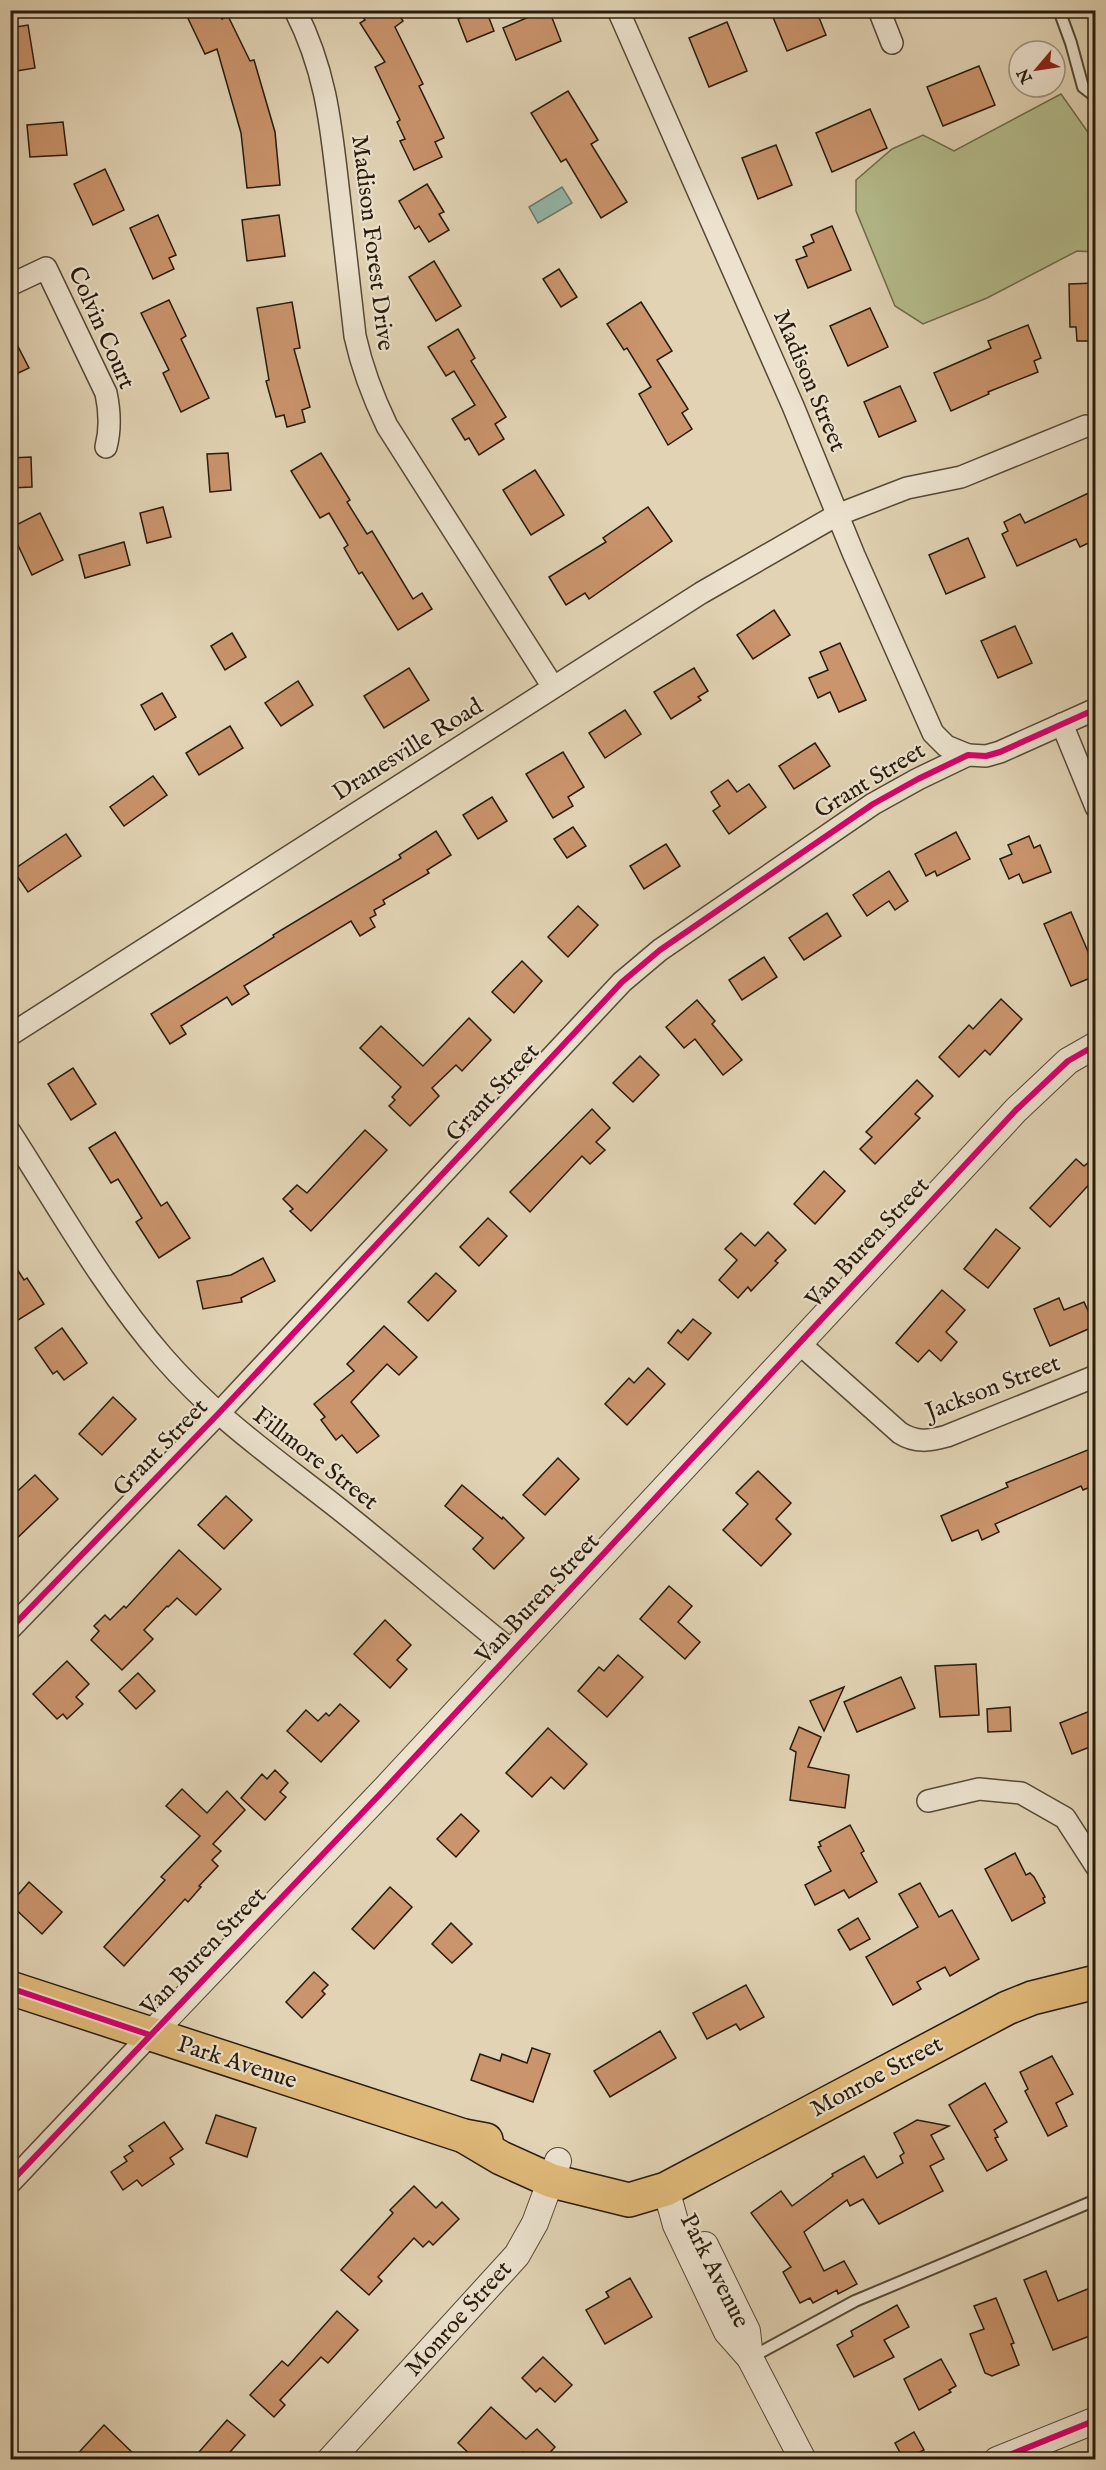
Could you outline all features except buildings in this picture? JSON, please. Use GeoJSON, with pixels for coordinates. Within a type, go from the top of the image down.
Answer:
{"type":"FeatureCollection","features":[{"type":"Feature","properties":{"kind":"main road","name":"Monroe Street"},"geometry":{"type":"LineString","coordinates":[[666,2189],[1007,2008],[1032,1998],[1095,1982]]}},
{"type":"Feature","properties":{"kind":"main road","name":"Park Avenue"},"geometry":{"type":"LineString","coordinates":[[10,1988],[464,2136],[501,2158],[555,2171],[666,2189]]}},
{"type":"Feature","properties":{"kind":"street","name":"Madison Forest Drive"},"geometry":{"type":"LineString","coordinates":[[295,10],[321,71],[329,110],[355,336],[372,395],[387,426],[553,687]]}},
{"type":"Feature","properties":{"kind":"street","name":"Madison Street"},"geometry":{"type":"LineString","coordinates":[[618,10],[793,406],[837,515],[933,733],[946,746],[968,756]]}},
{"type":"Feature","properties":{"kind":"street"},"geometry":{"type":"LineString","coordinates":[[879,10],[892,43]]}},
{"type":"Feature","properties":{"kind":"street","name":"Colvin Court"},"geometry":{"type":"LineString","coordinates":[[10,285],[46,268],[106,393],[110,413],[110,431],[106,447]]}},
{"type":"Feature","properties":{"kind":"street","name":"Dranesville Road"},"geometry":{"type":"LineString","coordinates":[[10,1035],[701,593],[837,515],[907,488],[961,477],[1086,426]]}},
{"type":"Feature","properties":{"kind":"street","name":"Grant Street"},"geometry":{"type":"LineString","coordinates":[[10,1629],[218,1414],[622,982],[660,950],[873,804],[918,779],[968,756],[986,756],[1000,752],[1095,709]]}},
{"type":"Feature","properties":{"kind":"street"},"geometry":{"type":"LineString","coordinates":[[1062,724],[1095,807]]}},
{"type":"Feature","properties":{"kind":"street","name":"Van Buren Street"},"geometry":{"type":"LineString","coordinates":[[10,2183],[513,1652],[1043,1082],[1068,1061],[1095,1045]]}},
{"type":"Feature","properties":{"kind":"street","name":"Fillmore Street"},"geometry":{"type":"LineString","coordinates":[[10,1132],[124,1309],[163,1358],[218,1414],[258,1448],[334,1505],[513,1652]]}},
{"type":"Feature","properties":{"kind":"street","name":"Jackson Street"},"geometry":{"type":"LineString","coordinates":[[800,1344],[900,1433],[919,1441],[931,1441],[947,1436],[1095,1376]]}},
{"type":"Feature","properties":{"kind":"street"},"geometry":{"type":"LineString","coordinates":[[928,1801],[979,1789],[1020,1793],[1065,1818],[1095,1866]]}},
{"type":"Feature","properties":{"kind":"street","name":"Monroe Street"},"geometry":{"type":"LineString","coordinates":[[330,2460],[517,2255],[535,2223],[555,2171]]}},
{"type":"Feature","properties":{"kind":"street","name":"Park Avenue"},"geometry":{"type":"LineString","coordinates":[[666,2189],[691,2217],[747,2331],[750,2358],[803,2460]]}},
{"type":"Feature","properties":{"kind":"street"},"geometry":{"type":"LineString","coordinates":[[997,2460],[1095,2420]]}},
{"type":"Feature","properties":{"kind":"lane"},"geometry":{"type":"LineString","coordinates":[[1059,10],[1083,87],[1095,97]]}},
{"type":"Feature","properties":{"kind":"lane"},"geometry":{"type":"LineString","coordinates":[[750,2358],[855,2301],[1095,2200]]}},
{"type":"Feature","properties":{"kind":"green space"},"geometry":{"type":"Polygon","coordinates":[[[1052,99],[1065,99],[1095,140],[1095,252],[1077,251],[987,298],[923,324],[895,306],[856,211],[856,180],[892,149],[923,135],[954,151],[1052,99]]]}},
{"type":"Feature","properties":{"kind":"shaded area"},"geometry":{"type":"Polygon","coordinates":[[[562,187],[572,203],[538,223],[529,207],[562,187]]]}},
{"type":"Feature","properties":{"kind":"cycle path"},"geometry":{"type":"LineString","coordinates":[[10,1629],[218,1414],[622,982],[660,950],[873,804],[968,755],[986,756],[1000,752],[1096,709]]}},
{"type":"Feature","properties":{"kind":"cycle path"},"geometry":{"type":"LineString","coordinates":[[10,2183],[383,1791],[1016,1110],[1068,1061],[1096,1045]]}},
{"type":"Feature","properties":{"kind":"cycle path"},"geometry":{"type":"LineString","coordinates":[[10,1988],[150,2035]]}},
{"type":"Feature","properties":{"kind":"cycle path"},"geometry":{"type":"LineString","coordinates":[[997,2460],[1096,2420]]}}]}
